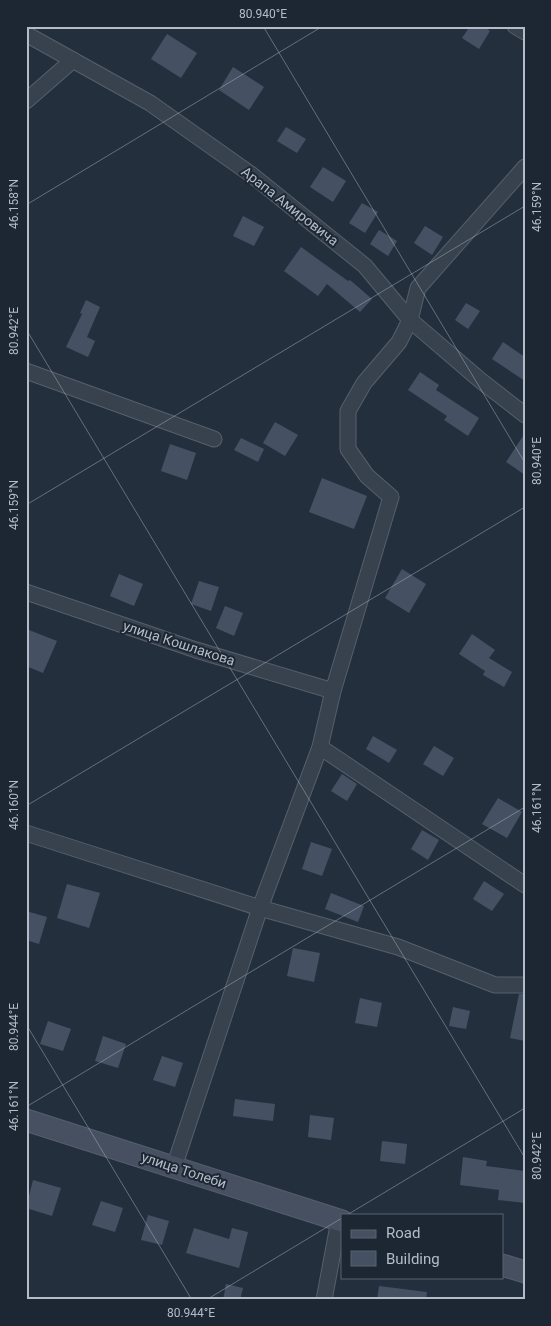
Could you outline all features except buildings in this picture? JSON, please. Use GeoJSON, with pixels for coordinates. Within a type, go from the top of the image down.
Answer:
{"type":"FeatureCollection","features":[{"type":"Feature","properties":{"kind":"street"},"geometry":{"type":"LineString","coordinates":[[515,26],[525,32]]}},
{"type":"Feature","properties":{"kind":"street","name":"Арапа Амировича"},"geometry":{"type":"LineString","coordinates":[[26,34],[150,103],[252,175],[365,266],[410,320],[480,380],[525,415]]}},
{"type":"Feature","properties":{"kind":"street"},"geometry":{"type":"LineString","coordinates":[[26,101],[73,60]]}},
{"type":"Feature","properties":{"kind":"street"},"geometry":{"type":"LineString","coordinates":[[174,1167],[260,908],[320,747],[333,691],[391,497],[367,476],[348,449],[348,411],[364,383],[399,342],[410,320],[418,288],[525,167]]}},
{"type":"Feature","properties":{"kind":"street"},"geometry":{"type":"LineString","coordinates":[[26,371],[214,439]]}},
{"type":"Feature","properties":{"kind":"street","name":"улица Кошлакова"},"geometry":{"type":"LineString","coordinates":[[26,592],[196,650],[333,691]]}},
{"type":"Feature","properties":{"kind":"street"},"geometry":{"type":"LineString","coordinates":[[320,747],[525,885]]}},
{"type":"Feature","properties":{"kind":"street"},"geometry":{"type":"LineString","coordinates":[[26,833],[260,908],[398,947],[495,985],[525,984]]}},
{"type":"Feature","properties":{"kind":"street","name":"улица Толеби"},"geometry":{"type":"LineString","coordinates":[[26,1120],[341,1220]]}},
{"type":"Feature","properties":{"kind":"street"},"geometry":{"type":"LineString","coordinates":[[324,1300],[341,1220]]}},
{"type":"Feature","properties":{"kind":"street"},"geometry":{"type":"LineString","coordinates":[[504,1266],[525,1272]]}}]}
